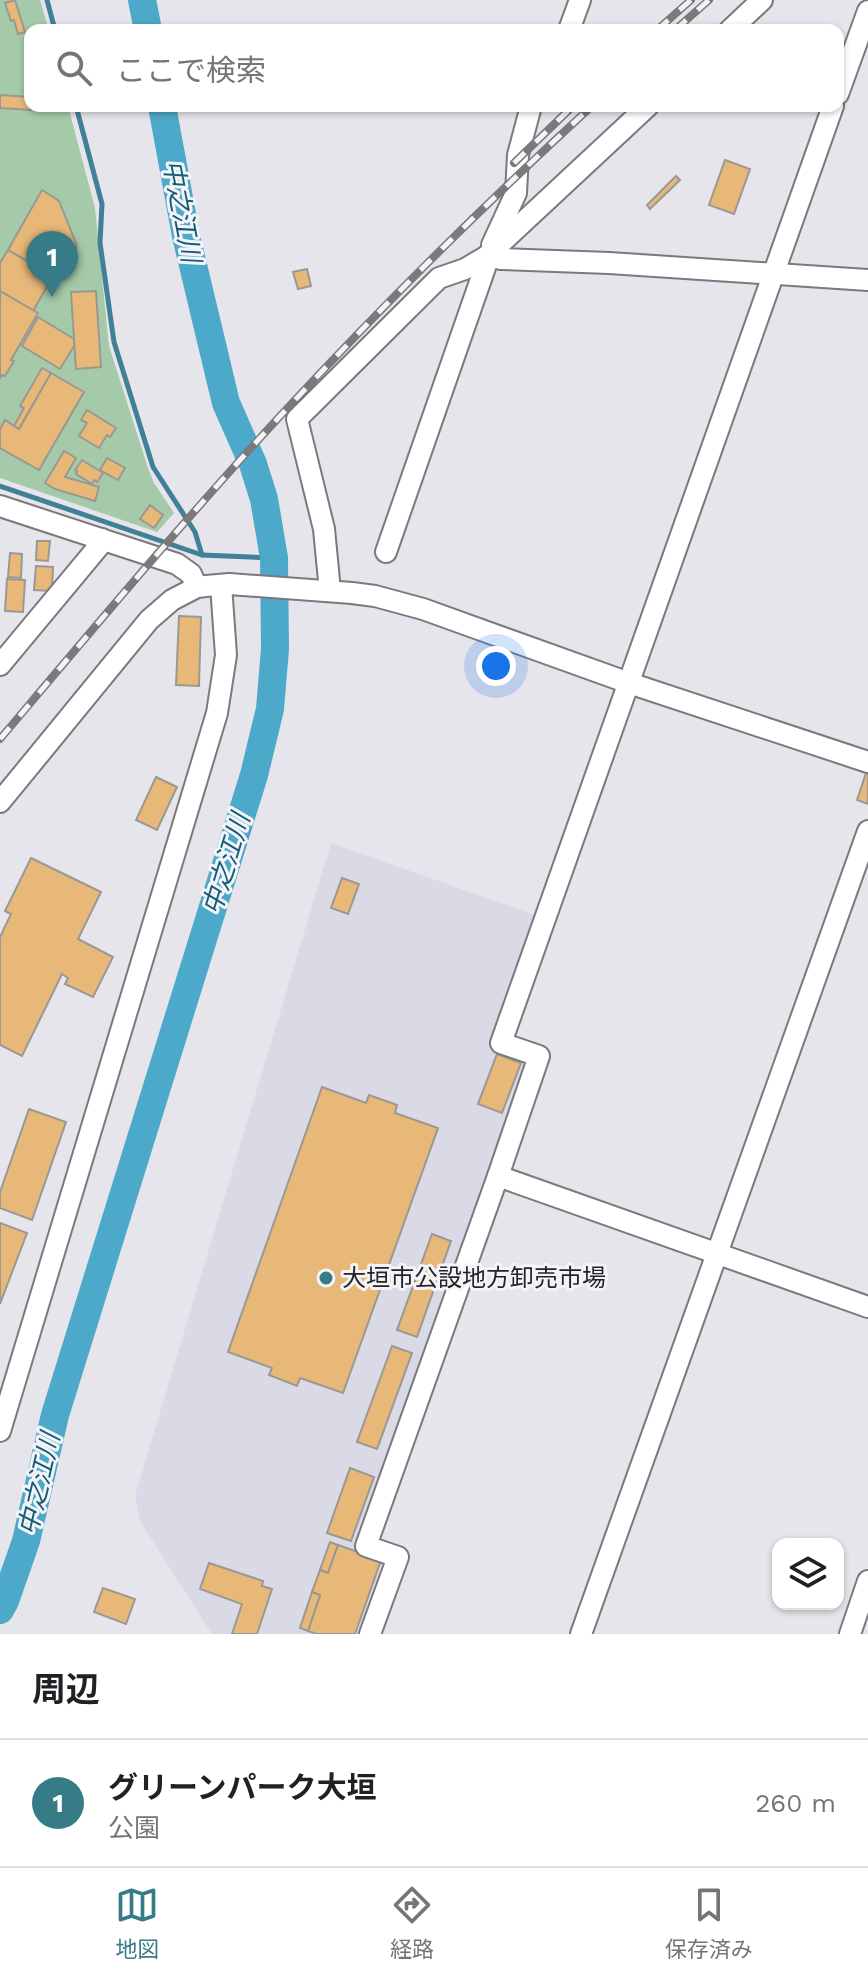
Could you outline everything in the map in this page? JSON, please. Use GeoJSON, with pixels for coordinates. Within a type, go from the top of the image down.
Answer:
{"type":"FeatureCollection","features":[{"type":"Feature","properties":{"kind":"street"},"geometry":{"type":"LineString","coordinates":[[571,24],[580,0]]}},
{"type":"Feature","properties":{"kind":"street"},"geometry":{"type":"LineString","coordinates":[[736,24],[762,0]]}},
{"type":"Feature","properties":{"kind":"street"},"geometry":{"type":"LineString","coordinates":[[857,0],[868,4]]}},
{"type":"Feature","properties":{"kind":"street"},"geometry":{"type":"LineString","coordinates":[[844,77],[868,11]]}},
{"type":"Feature","properties":{"kind":"street"},"geometry":{"type":"LineString","coordinates":[[386,552],[488,256],[516,193],[518,155],[529,112]]}},
{"type":"Feature","properties":{"kind":"street"},"geometry":{"type":"LineString","coordinates":[[324,591],[324,529],[297,419],[439,278],[465,269],[488,256],[642,112]]}},
{"type":"Feature","properties":{"kind":"street"},"geometry":{"type":"LineString","coordinates":[[370,1634],[398,1557],[366,1546],[539,1056],[501,1043],[831,112]]}},
{"type":"Feature","properties":{"kind":"street"},"geometry":{"type":"LineString","coordinates":[[488,256],[868,280]]}},
{"type":"Feature","properties":{"kind":"street"},"geometry":{"type":"LineString","coordinates":[[0,506],[177,564],[191,574],[197,587]]}},
{"type":"Feature","properties":{"kind":"street"},"geometry":{"type":"LineString","coordinates":[[0,665],[102,539]]}},
{"type":"Feature","properties":{"kind":"street"},"geometry":{"type":"LineString","coordinates":[[0,1431],[217,713],[226,655],[225,585]]}},
{"type":"Feature","properties":{"kind":"street"},"geometry":{"type":"LineString","coordinates":[[0,802],[149,620],[172,600],[197,587],[225,585],[352,593],[423,609],[629,683],[868,762]]}},
{"type":"Feature","properties":{"kind":"street"},"geometry":{"type":"LineString","coordinates":[[581,1634],[868,831]]}},
{"type":"Feature","properties":{"kind":"street"},"geometry":{"type":"LineString","coordinates":[[498,1176],[868,1307]]}},
{"type":"Feature","properties":{"kind":"street"},"geometry":{"type":"LineString","coordinates":[[850,1634],[868,1581]]}},
{"type":"Feature","properties":{"kind":"shaded area","name":"大垣市公設地方卸売市場"},"geometry":{"type":"Polygon","coordinates":[[[331,843],[538,916],[490,1045],[530,1059],[355,1546],[387,1558],[359,1634],[212,1634],[141,1523],[135,1496],[331,843]]]}},
{"type":"Feature","properties":{"kind":"green space"},"geometry":{"type":"Polygon","coordinates":[[[0,0],[40,0],[47,24],[24,24],[24,112],[70,112],[95,208],[109,346],[148,468],[174,513],[157,532],[0,478],[0,0]]]}},
{"type":"Feature","properties":{"kind":"building"},"geometry":{"type":"Polygon","coordinates":[[[15,0],[24,32],[18,34],[5,3],[15,0]]]}},
{"type":"Feature","properties":{"kind":"building"},"geometry":{"type":"Polygon","coordinates":[[[0,95],[24,97],[24,110],[0,108],[0,95]]]}},
{"type":"Feature","properties":{"kind":"building"},"geometry":{"type":"Polygon","coordinates":[[[725,160],[750,169],[734,214],[709,205],[725,160]]]}},
{"type":"Feature","properties":{"kind":"building"},"geometry":{"type":"Polygon","coordinates":[[[676,176],[680,180],[650,209],[647,205],[676,176]]]}},
{"type":"Feature","properties":{"kind":"building"},"geometry":{"type":"Polygon","coordinates":[[[42,190],[59,201],[77,246],[58,279],[8,250],[42,190]]]}},
{"type":"Feature","properties":{"kind":"building"},"geometry":{"type":"Polygon","coordinates":[[[8,250],[53,276],[33,311],[0,291],[0,263],[8,250]]]}},
{"type":"Feature","properties":{"kind":"building"},"geometry":{"type":"Polygon","coordinates":[[[307,269],[311,286],[298,289],[293,272],[307,269]]]}},
{"type":"Feature","properties":{"kind":"building"},"geometry":{"type":"Polygon","coordinates":[[[0,291],[38,313],[11,360],[14,361],[5,376],[0,378],[0,291]]]}},
{"type":"Feature","properties":{"kind":"building"},"geometry":{"type":"Polygon","coordinates":[[[96,291],[101,367],[76,369],[71,292],[96,291]]]}},
{"type":"Feature","properties":{"kind":"building"},"geometry":{"type":"Polygon","coordinates":[[[38,317],[74,339],[74,346],[60,369],[22,346],[38,317]]]}},
{"type":"Feature","properties":{"kind":"building"},"geometry":{"type":"Polygon","coordinates":[[[42,368],[51,373],[19,429],[14,426],[24,408],[20,406],[42,368]]]}},
{"type":"Feature","properties":{"kind":"building"},"geometry":{"type":"Polygon","coordinates":[[[51,373],[84,392],[39,470],[0,448],[0,429],[5,420],[19,429],[51,373]]]}},
{"type":"Feature","properties":{"kind":"building"},"geometry":{"type":"Polygon","coordinates":[[[87,410],[116,428],[99,448],[79,436],[87,423],[81,420],[87,410]]]}},
{"type":"Feature","properties":{"kind":"building"},"geometry":{"type":"Polygon","coordinates":[[[64,451],[76,458],[65,477],[99,487],[95,501],[45,483],[64,451]]]}},
{"type":"Feature","properties":{"kind":"building"},"geometry":{"type":"Polygon","coordinates":[[[107,458],[125,468],[118,480],[100,470],[107,458]]]}},
{"type":"Feature","properties":{"kind":"building"},"geometry":{"type":"Polygon","coordinates":[[[82,460],[103,473],[97,482],[94,480],[92,484],[76,474],[75,470],[82,460]]]}},
{"type":"Feature","properties":{"kind":"building"},"geometry":{"type":"Polygon","coordinates":[[[150,505],[163,515],[154,528],[140,519],[150,505]]]}},
{"type":"Feature","properties":{"kind":"building"},"geometry":{"type":"Polygon","coordinates":[[[37,541],[50,541],[48,561],[36,560],[37,541]]]}},
{"type":"Feature","properties":{"kind":"building"},"geometry":{"type":"Polygon","coordinates":[[[10,553],[22,554],[21,578],[8,577],[10,553]]]}},
{"type":"Feature","properties":{"kind":"building"},"geometry":{"type":"Polygon","coordinates":[[[36,566],[53,567],[52,591],[34,590],[36,566]]]}},
{"type":"Feature","properties":{"kind":"building"},"geometry":{"type":"Polygon","coordinates":[[[7,579],[25,580],[23,612],[5,611],[7,579]]]}},
{"type":"Feature","properties":{"kind":"building"},"geometry":{"type":"Polygon","coordinates":[[[179,616],[201,617],[199,686],[176,685],[179,616]]]}},
{"type":"Feature","properties":{"kind":"building"},"geometry":{"type":"Polygon","coordinates":[[[868,774],[868,804],[857,800],[868,774]]]}},
{"type":"Feature","properties":{"kind":"building"},"geometry":{"type":"Polygon","coordinates":[[[156,777],[177,787],[157,830],[136,820],[156,777]]]}},
{"type":"Feature","properties":{"kind":"building"},"geometry":{"type":"Polygon","coordinates":[[[31,858],[101,892],[78,939],[113,957],[93,997],[65,984],[68,978],[62,974],[22,1056],[0,1045],[0,937],[11,914],[5,911],[31,858]]]}},
{"type":"Feature","properties":{"kind":"building"},"geometry":{"type":"Polygon","coordinates":[[[342,878],[359,884],[348,914],[331,908],[342,878]]]}},
{"type":"Feature","properties":{"kind":"building"},"geometry":{"type":"Polygon","coordinates":[[[497,1054],[521,1063],[502,1113],[478,1104],[497,1054]]]}},
{"type":"Feature","properties":{"kind":"building"},"geometry":{"type":"Polygon","coordinates":[[[322,1087],[366,1103],[369,1095],[397,1105],[395,1113],[438,1128],[343,1393],[300,1378],[297,1386],[269,1375],[272,1368],[228,1352],[322,1087]]]}},
{"type":"Feature","properties":{"kind":"building"},"geometry":{"type":"Polygon","coordinates":[[[29,1109],[66,1122],[32,1220],[0,1208],[0,1192],[29,1109]]]}},
{"type":"Feature","properties":{"kind":"building"},"geometry":{"type":"Polygon","coordinates":[[[0,1223],[27,1233],[0,1304],[0,1223]]]}},
{"type":"Feature","properties":{"kind":"building"},"geometry":{"type":"Polygon","coordinates":[[[432,1234],[451,1241],[417,1337],[397,1330],[432,1234]]]}},
{"type":"Feature","properties":{"kind":"building"},"geometry":{"type":"Polygon","coordinates":[[[392,1346],[412,1353],[377,1449],[357,1442],[392,1346]]]}},
{"type":"Feature","properties":{"kind":"building"},"geometry":{"type":"Polygon","coordinates":[[[350,1468],[374,1477],[351,1541],[327,1533],[350,1468]]]}},
{"type":"Feature","properties":{"kind":"building"},"geometry":{"type":"Polygon","coordinates":[[[330,1542],[338,1545],[328,1573],[320,1570],[330,1542]]]}},
{"type":"Feature","properties":{"kind":"building"},"geometry":{"type":"Polygon","coordinates":[[[338,1545],[381,1560],[355,1634],[317,1634],[308,1631],[320,1595],[312,1592],[320,1570],[328,1573],[338,1545]]]}},
{"type":"Feature","properties":{"kind":"building"},"geometry":{"type":"Polygon","coordinates":[[[209,1563],[263,1581],[262,1586],[272,1589],[257,1634],[232,1634],[242,1604],[200,1589],[209,1563]]]}},
{"type":"Feature","properties":{"kind":"building"},"geometry":{"type":"Polygon","coordinates":[[[103,1588],[135,1599],[126,1624],[94,1612],[103,1588]]]}},
{"type":"Feature","properties":{"kind":"building"},"geometry":{"type":"Polygon","coordinates":[[[312,1592],[320,1595],[308,1631],[300,1628],[312,1592]]]}},
{"type":"Feature","properties":{"kind":"waterway"},"geometry":{"type":"LineString","coordinates":[[47,0],[53,24]]}},
{"type":"Feature","properties":{"kind":"waterway","name":"中之江川"},"geometry":{"type":"LineString","coordinates":[[142,0],[147,24]]}},
{"type":"Feature","properties":{"kind":"waterway"},"geometry":{"type":"LineString","coordinates":[[78,112],[102,204],[100,243],[114,342],[153,467],[195,532],[202,555]]}},
{"type":"Feature","properties":{"kind":"waterway","name":"中之江川"},"geometry":{"type":"LineString","coordinates":[[0,1610],[26,1541],[55,1415],[254,775],[270,709],[275,649],[274,558],[264,499],[253,464],[226,403],[186,236],[163,112]]}},
{"type":"Feature","properties":{"kind":"waterway"},"geometry":{"type":"LineString","coordinates":[[0,486],[202,555],[274,558]]}},
{"type":"Feature","properties":{"kind":"railway"},"geometry":{"type":"LineString","coordinates":[[664,24],[691,0]]}},
{"type":"Feature","properties":{"kind":"railway"},"geometry":{"type":"LineString","coordinates":[[682,24],[709,0]]}},
{"type":"Feature","properties":{"kind":"railway"},"geometry":{"type":"LineString","coordinates":[[514,163],[567,112]]}},
{"type":"Feature","properties":{"kind":"railway"},"geometry":{"type":"LineString","coordinates":[[0,739],[282,414],[434,257],[586,112]]}},
{"type":"Feature","properties":{"kind":"place","name":"グリーンパーク大垣"},"geometry":{"type":"Point","coordinates":[52,297]}},
{"type":"Feature","properties":{"kind":"place","name":"大垣市公設地方卸売市場"},"geometry":{"type":"Point","coordinates":[326,1278]}}]}
